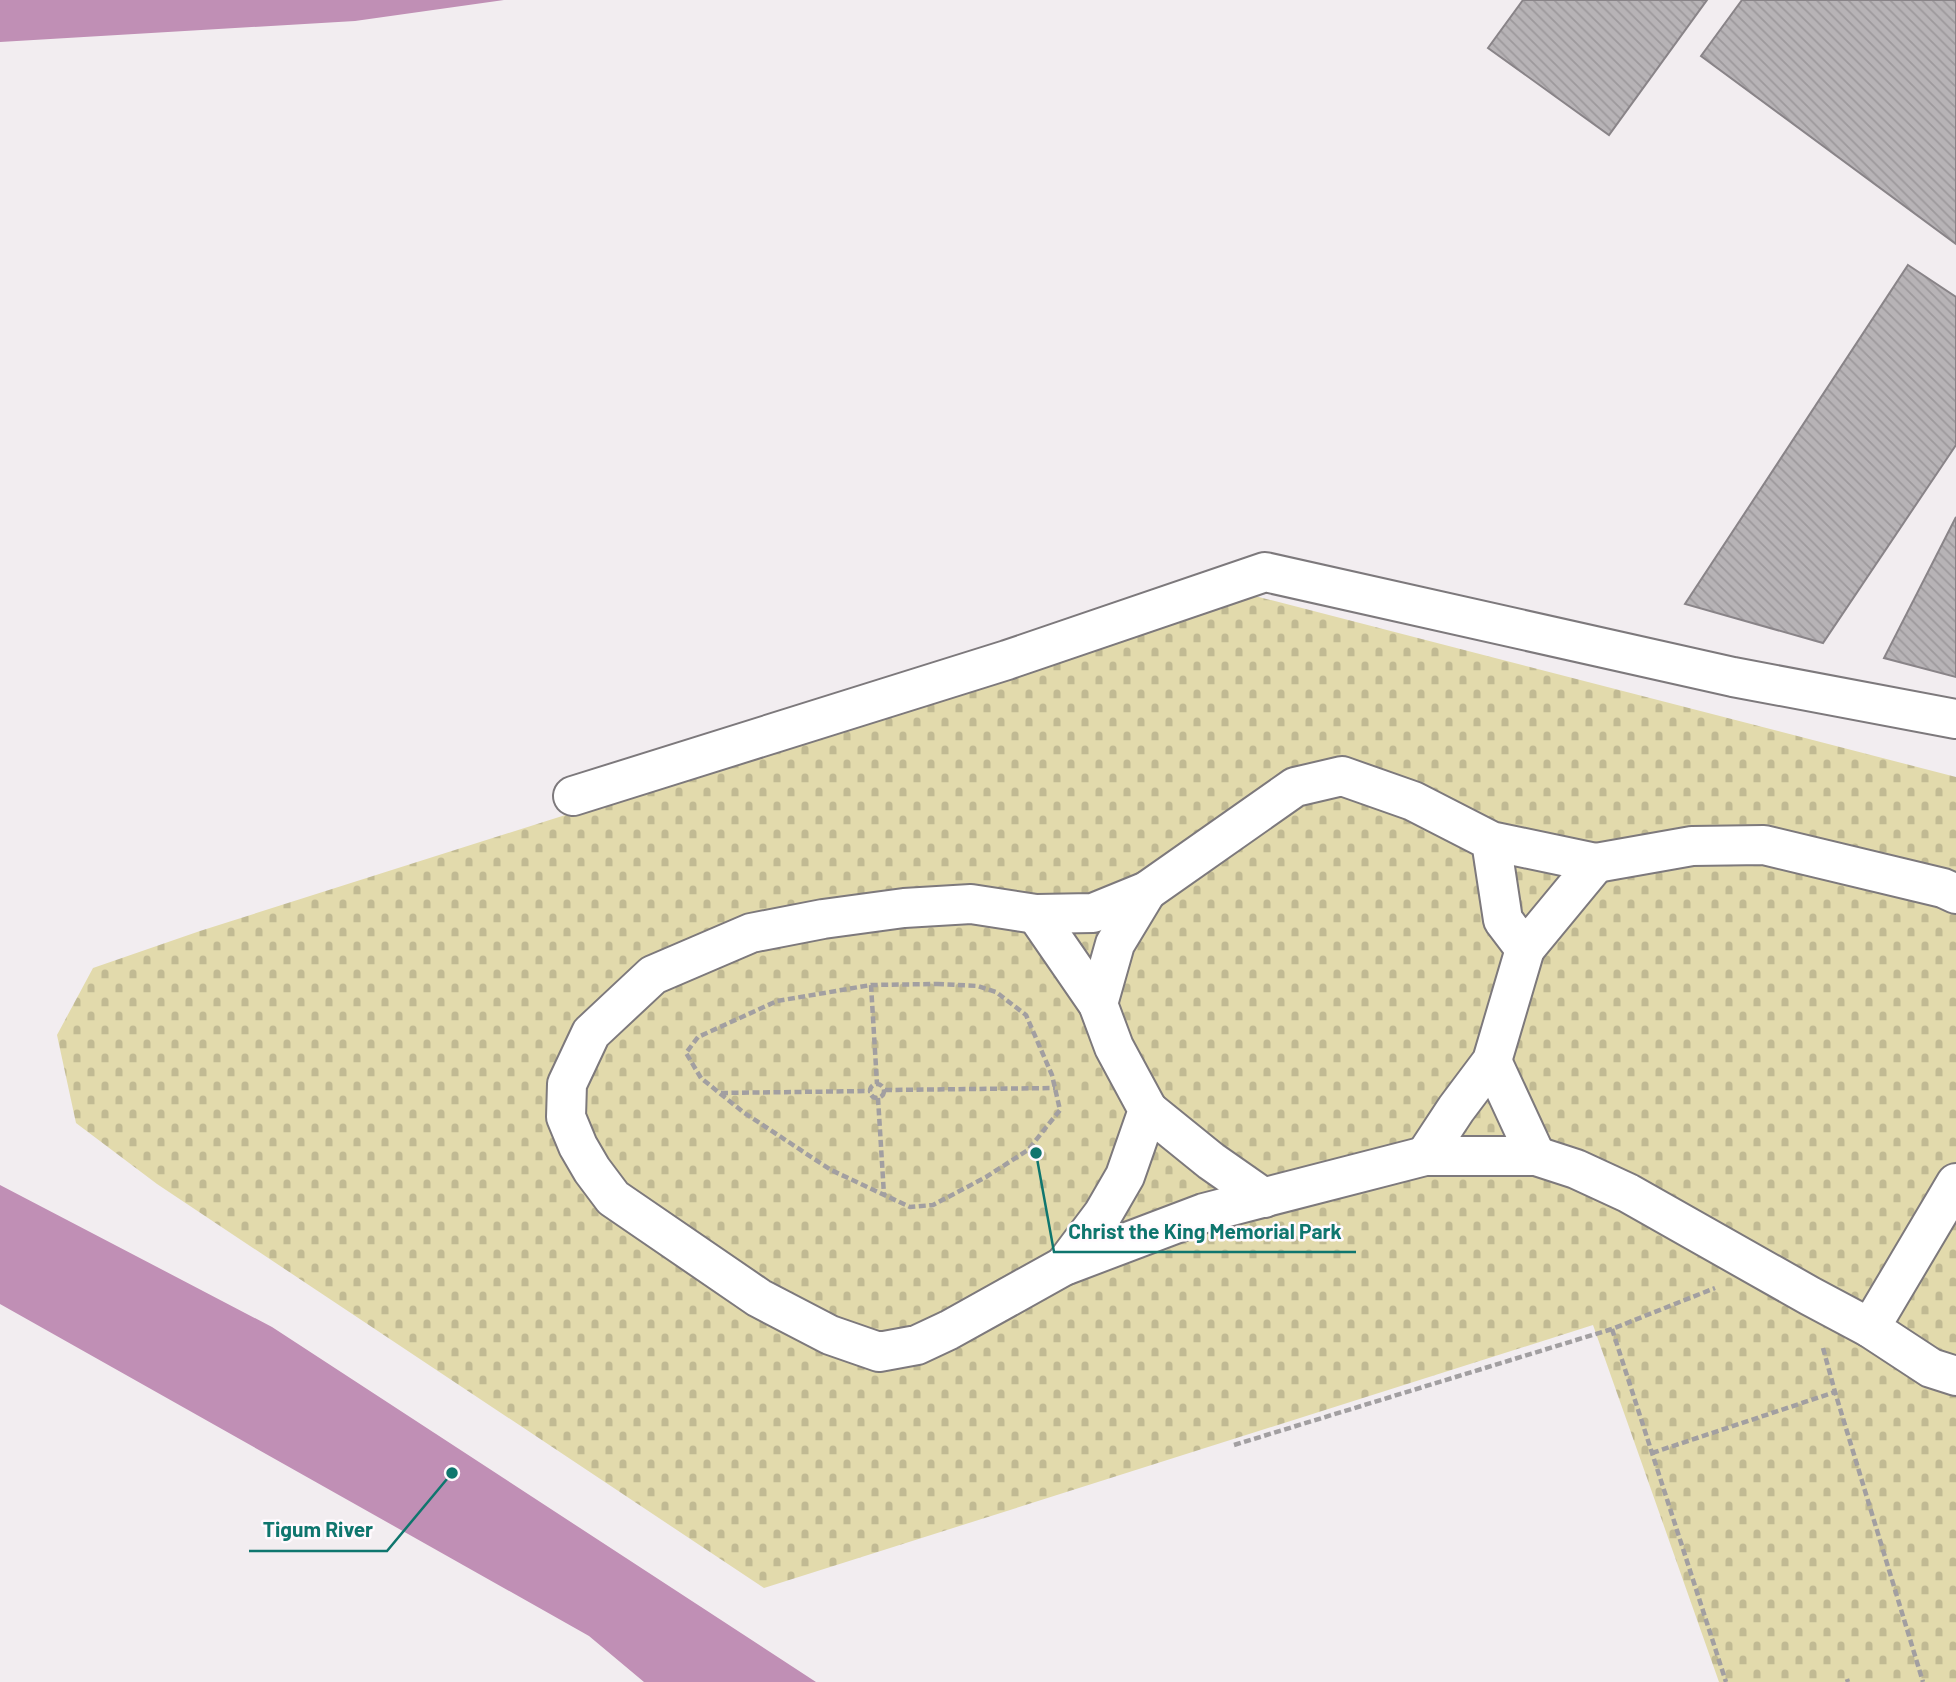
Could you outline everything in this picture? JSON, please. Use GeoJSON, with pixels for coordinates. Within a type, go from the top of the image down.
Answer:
{"type":"FeatureCollection","features":[{"type":"Feature","properties":{"kind":"lane"},"geometry":{"type":"LineString","coordinates":[[573,796],[1007,660],[1265,572],[1733,677],[1956,719]]}},
{"type":"Feature","properties":{"kind":"lane"},"geometry":{"type":"LineString","coordinates":[[1956,894],[1943,888],[1764,845],[1692,846],[1596,863],[1492,841],[1413,801],[1342,776],[1296,787],[1147,891],[1093,913],[1036,914],[971,904],[904,908],[822,919],[751,933],[653,975],[590,1033],[567,1084],[566,1117],[578,1146],[613,1198],[759,1298],[830,1335],[879,1352],[917,1345],[1064,1266],[1204,1213],[1426,1156],[1536,1156],[1576,1169],[1628,1193],[1870,1328],[1931,1368],[1956,1376]]}},
{"type":"Feature","properties":{"kind":"lane"},"geometry":{"type":"LineString","coordinates":[[1492,841],[1503,920],[1525,949]]}},
{"type":"Feature","properties":{"kind":"lane"},"geometry":{"type":"LineString","coordinates":[[1426,1156],[1456,1109],[1492,1061],[1525,949],[1596,863]]}},
{"type":"Feature","properties":{"kind":"lane"},"geometry":{"type":"LineString","coordinates":[[1098,1004],[1115,944],[1147,891]]}},
{"type":"Feature","properties":{"kind":"lane"},"geometry":{"type":"LineString","coordinates":[[1036,914],[1098,1004],[1114,1047],[1148,1110],[1264,1198]]}},
{"type":"Feature","properties":{"kind":"lane"},"geometry":{"type":"LineString","coordinates":[[1492,1061],[1536,1156]]}},
{"type":"Feature","properties":{"kind":"lane"},"geometry":{"type":"LineString","coordinates":[[1064,1266],[1103,1214],[1125,1176],[1148,1110]]}},
{"type":"Feature","properties":{"kind":"lane"},"geometry":{"type":"LineString","coordinates":[[1870,1328],[1956,1183]]}},
{"type":"Feature","properties":{"kind":"path"},"geometry":{"type":"LineString","coordinates":[[871,985],[877,1084]]}},
{"type":"Feature","properties":{"kind":"path"},"geometry":{"type":"LineString","coordinates":[[871,985],[978,986],[996,992],[1026,1015],[1052,1075],[1060,1111],[1028,1150],[986,1177],[933,1205],[910,1208],[831,1170],[743,1112],[701,1078],[687,1053],[698,1037],[777,1001],[871,985]]}},
{"type":"Feature","properties":{"kind":"path"},"geometry":{"type":"LineString","coordinates":[[873,1085],[882,1085],[885,1090],[882,1097],[871,1096],[873,1085]]}},
{"type":"Feature","properties":{"kind":"path"},"geometry":{"type":"LineString","coordinates":[[885,1090],[1055,1088]]}},
{"type":"Feature","properties":{"kind":"path"},"geometry":{"type":"LineString","coordinates":[[720,1093],[870,1091]]}},
{"type":"Feature","properties":{"kind":"path"},"geometry":{"type":"LineString","coordinates":[[878,1098],[884,1195]]}},
{"type":"Feature","properties":{"kind":"path"},"geometry":{"type":"LineString","coordinates":[[1234,1445],[1612,1329],[1761,1269]]}},
{"type":"Feature","properties":{"kind":"path"},"geometry":{"type":"LineString","coordinates":[[1810,1296],[1835,1392],[1923,1682]]}},
{"type":"Feature","properties":{"kind":"path"},"geometry":{"type":"LineString","coordinates":[[1612,1329],[1726,1682]]}},
{"type":"Feature","properties":{"kind":"path"},"geometry":{"type":"LineString","coordinates":[[1652,1453],[1835,1392]]}},
{"type":"Feature","properties":{"kind":"green space"},"geometry":{"type":"Polygon","coordinates":[[[1255,596],[1956,777],[1956,1682],[1719,1682],[1593,1325],[764,1588],[157,1184],[76,1123],[57,1035],[93,968],[200,931],[1255,596]]]}},
{"type":"Feature","properties":{"kind":"shaded area"},"geometry":{"type":"Polygon","coordinates":[[[0,0],[504,0],[355,21],[0,42],[0,0]]]}},
{"type":"Feature","properties":{"kind":"shaded area"},"geometry":{"type":"Polygon","coordinates":[[[0,1185],[272,1327],[816,1682],[644,1682],[589,1636],[0,1304],[0,1185]]]}},
{"type":"Feature","properties":{"kind":"building"},"geometry":{"type":"Polygon","coordinates":[[[1523,0],[1707,0],[1609,135],[1488,48],[1523,0]]]}},
{"type":"Feature","properties":{"kind":"building"},"geometry":{"type":"Polygon","coordinates":[[[1742,0],[1956,0],[1956,244],[1701,56],[1742,0]]]}},
{"type":"Feature","properties":{"kind":"building"},"geometry":{"type":"Polygon","coordinates":[[[1908,265],[1956,297],[1956,445],[1823,643],[1685,604],[1908,265]]]}},
{"type":"Feature","properties":{"kind":"building"},"geometry":{"type":"Polygon","coordinates":[[[1956,517],[1956,677],[1884,658],[1956,517]]]}},
{"type":"Feature","properties":{"kind":"place","name":"Christ the King Memorial Park"},"geometry":{"type":"Point","coordinates":[1036,1153]}},
{"type":"Feature","properties":{"kind":"place","name":"Tigum River"},"geometry":{"type":"Point","coordinates":[452,1473]}}]}
